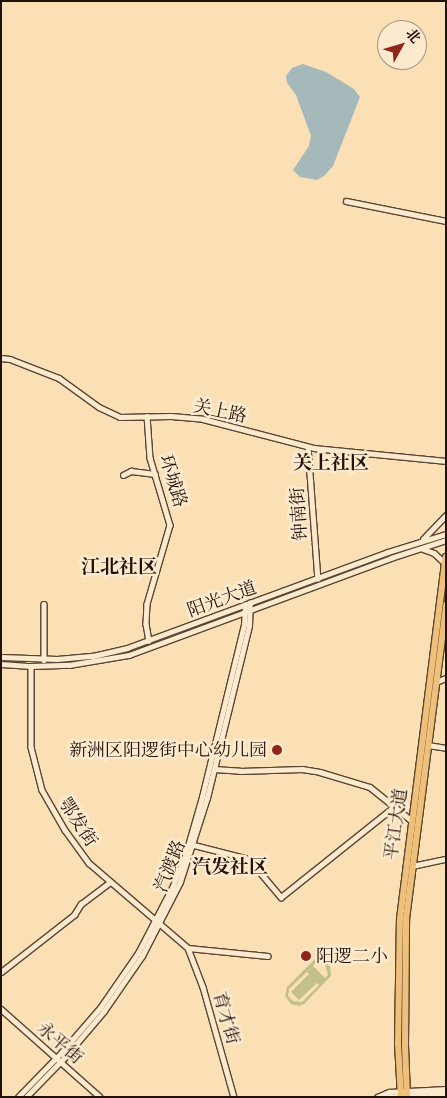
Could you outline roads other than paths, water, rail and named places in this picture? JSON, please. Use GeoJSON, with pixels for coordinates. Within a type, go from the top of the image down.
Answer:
{"type":"FeatureCollection","features":[{"type":"Feature","properties":{"kind":"highway","name":"平江大道"},"geometry":{"type":"LineString","coordinates":[[404,1095],[398,953],[403,882],[445,560]]}},
{"type":"Feature","properties":{"kind":"highway","name":"平江大道"},"geometry":{"type":"LineString","coordinates":[[404,1095],[404,953],[412,866],[446,605]]}},
{"type":"Feature","properties":{"kind":"street"},"geometry":{"type":"LineString","coordinates":[[346,201],[446,221]]}},
{"type":"Feature","properties":{"kind":"street","name":"关上路"},"geometry":{"type":"LineString","coordinates":[[1,358],[10,359],[58,378],[114,415],[120,417],[147,416],[203,419],[308,447],[446,461]]}},
{"type":"Feature","properties":{"kind":"street","name":"环城路"},"geometry":{"type":"LineString","coordinates":[[147,416],[149,451],[170,525],[147,604],[146,624],[148,641]]}},
{"type":"Feature","properties":{"kind":"street","name":"钟南街"},"geometry":{"type":"LineString","coordinates":[[308,447],[318,579]]}},
{"type":"Feature","properties":{"kind":"street"},"geometry":{"type":"LineString","coordinates":[[123,475],[131,471],[155,474]]}},
{"type":"Feature","properties":{"kind":"street"},"geometry":{"type":"LineString","coordinates":[[419,542],[446,515]]}},
{"type":"Feature","properties":{"kind":"street","name":"阳光大道"},"geometry":{"type":"LineString","coordinates":[[1,657],[44,660],[105,654],[148,641],[419,542],[446,534]]}},
{"type":"Feature","properties":{"kind":"street","name":"阳光大道"},"geometry":{"type":"LineString","coordinates":[[1,664],[31,666],[69,665],[118,658],[446,540]]}},
{"type":"Feature","properties":{"kind":"street"},"geometry":{"type":"LineString","coordinates":[[421,548],[445,560]]}},
{"type":"Feature","properties":{"kind":"street"},"geometry":{"type":"LineString","coordinates":[[44,604],[44,660]]}},
{"type":"Feature","properties":{"kind":"street","name":"汽渡路"},"geometry":{"type":"LineString","coordinates":[[158,921],[181,868],[193,828],[248,604]]}},
{"type":"Feature","properties":{"kind":"street","name":"汽渡路"},"geometry":{"type":"LineString","coordinates":[[26,1097],[59,1060],[100,1008],[138,953],[180,882],[194,845],[214,769],[249,626],[247,612]]}},
{"type":"Feature","properties":{"kind":"street","name":"鄂发街"},"geometry":{"type":"LineString","coordinates":[[31,666],[30,739],[38,781],[52,809],[89,863],[188,948]]}},
{"type":"Feature","properties":{"kind":"street"},"geometry":{"type":"LineString","coordinates":[[436,682],[446,678]]}},
{"type":"Feature","properties":{"kind":"street"},"geometry":{"type":"LineString","coordinates":[[428,746],[446,748]]}},
{"type":"Feature","properties":{"kind":"street"},"geometry":{"type":"LineString","coordinates":[[214,769],[240,772],[314,770],[370,787],[411,820]]}},
{"type":"Feature","properties":{"kind":"street"},"geometry":{"type":"LineString","coordinates":[[194,845],[249,859],[281,898],[395,806]]}},
{"type":"Feature","properties":{"kind":"street"},"geometry":{"type":"LineString","coordinates":[[412,866],[446,859]]}},
{"type":"Feature","properties":{"kind":"street"},"geometry":{"type":"LineString","coordinates":[[1,972],[74,915],[81,904],[110,882]]}},
{"type":"Feature","properties":{"kind":"street"},"geometry":{"type":"LineString","coordinates":[[188,948],[268,956]]}},
{"type":"Feature","properties":{"kind":"street","name":"育才街"},"geometry":{"type":"LineString","coordinates":[[188,948],[203,987],[234,1097]]}},
{"type":"Feature","properties":{"kind":"street","name":"永平街"},"geometry":{"type":"LineString","coordinates":[[1,1009],[100,1097]]}},
{"type":"Feature","properties":{"kind":"street","name":"汽渡路"},"geometry":{"type":"LineString","coordinates":[[18,1097],[59,1060]]}},
{"type":"Feature","properties":{"kind":"street"},"geometry":{"type":"LineString","coordinates":[[388,1097],[446,1089]]}},
{"type":"Feature","properties":{"kind":"street"},"geometry":{"type":"LineString","coordinates":[[378,1097],[389,1092],[404,1095],[446,1093]]}},
{"type":"Feature","properties":{"kind":"place","name":"新洲区阳逻街中心幼儿园"},"geometry":{"type":"Point","coordinates":[277,750]}},
{"type":"Feature","properties":{"kind":"place","name":"阳逻二小"},"geometry":{"type":"Point","coordinates":[306,956]}},
{"type":"Feature","properties":{"kind":"district","name":"关上社区"},"geometry":{"type":"Point","coordinates":[331,464]}},
{"type":"Feature","properties":{"kind":"district","name":"江北社区"},"geometry":{"type":"Point","coordinates":[119,568]}},
{"type":"Feature","properties":{"kind":"district","name":"汽发社区"},"geometry":{"type":"Point","coordinates":[230,868]}}]}
